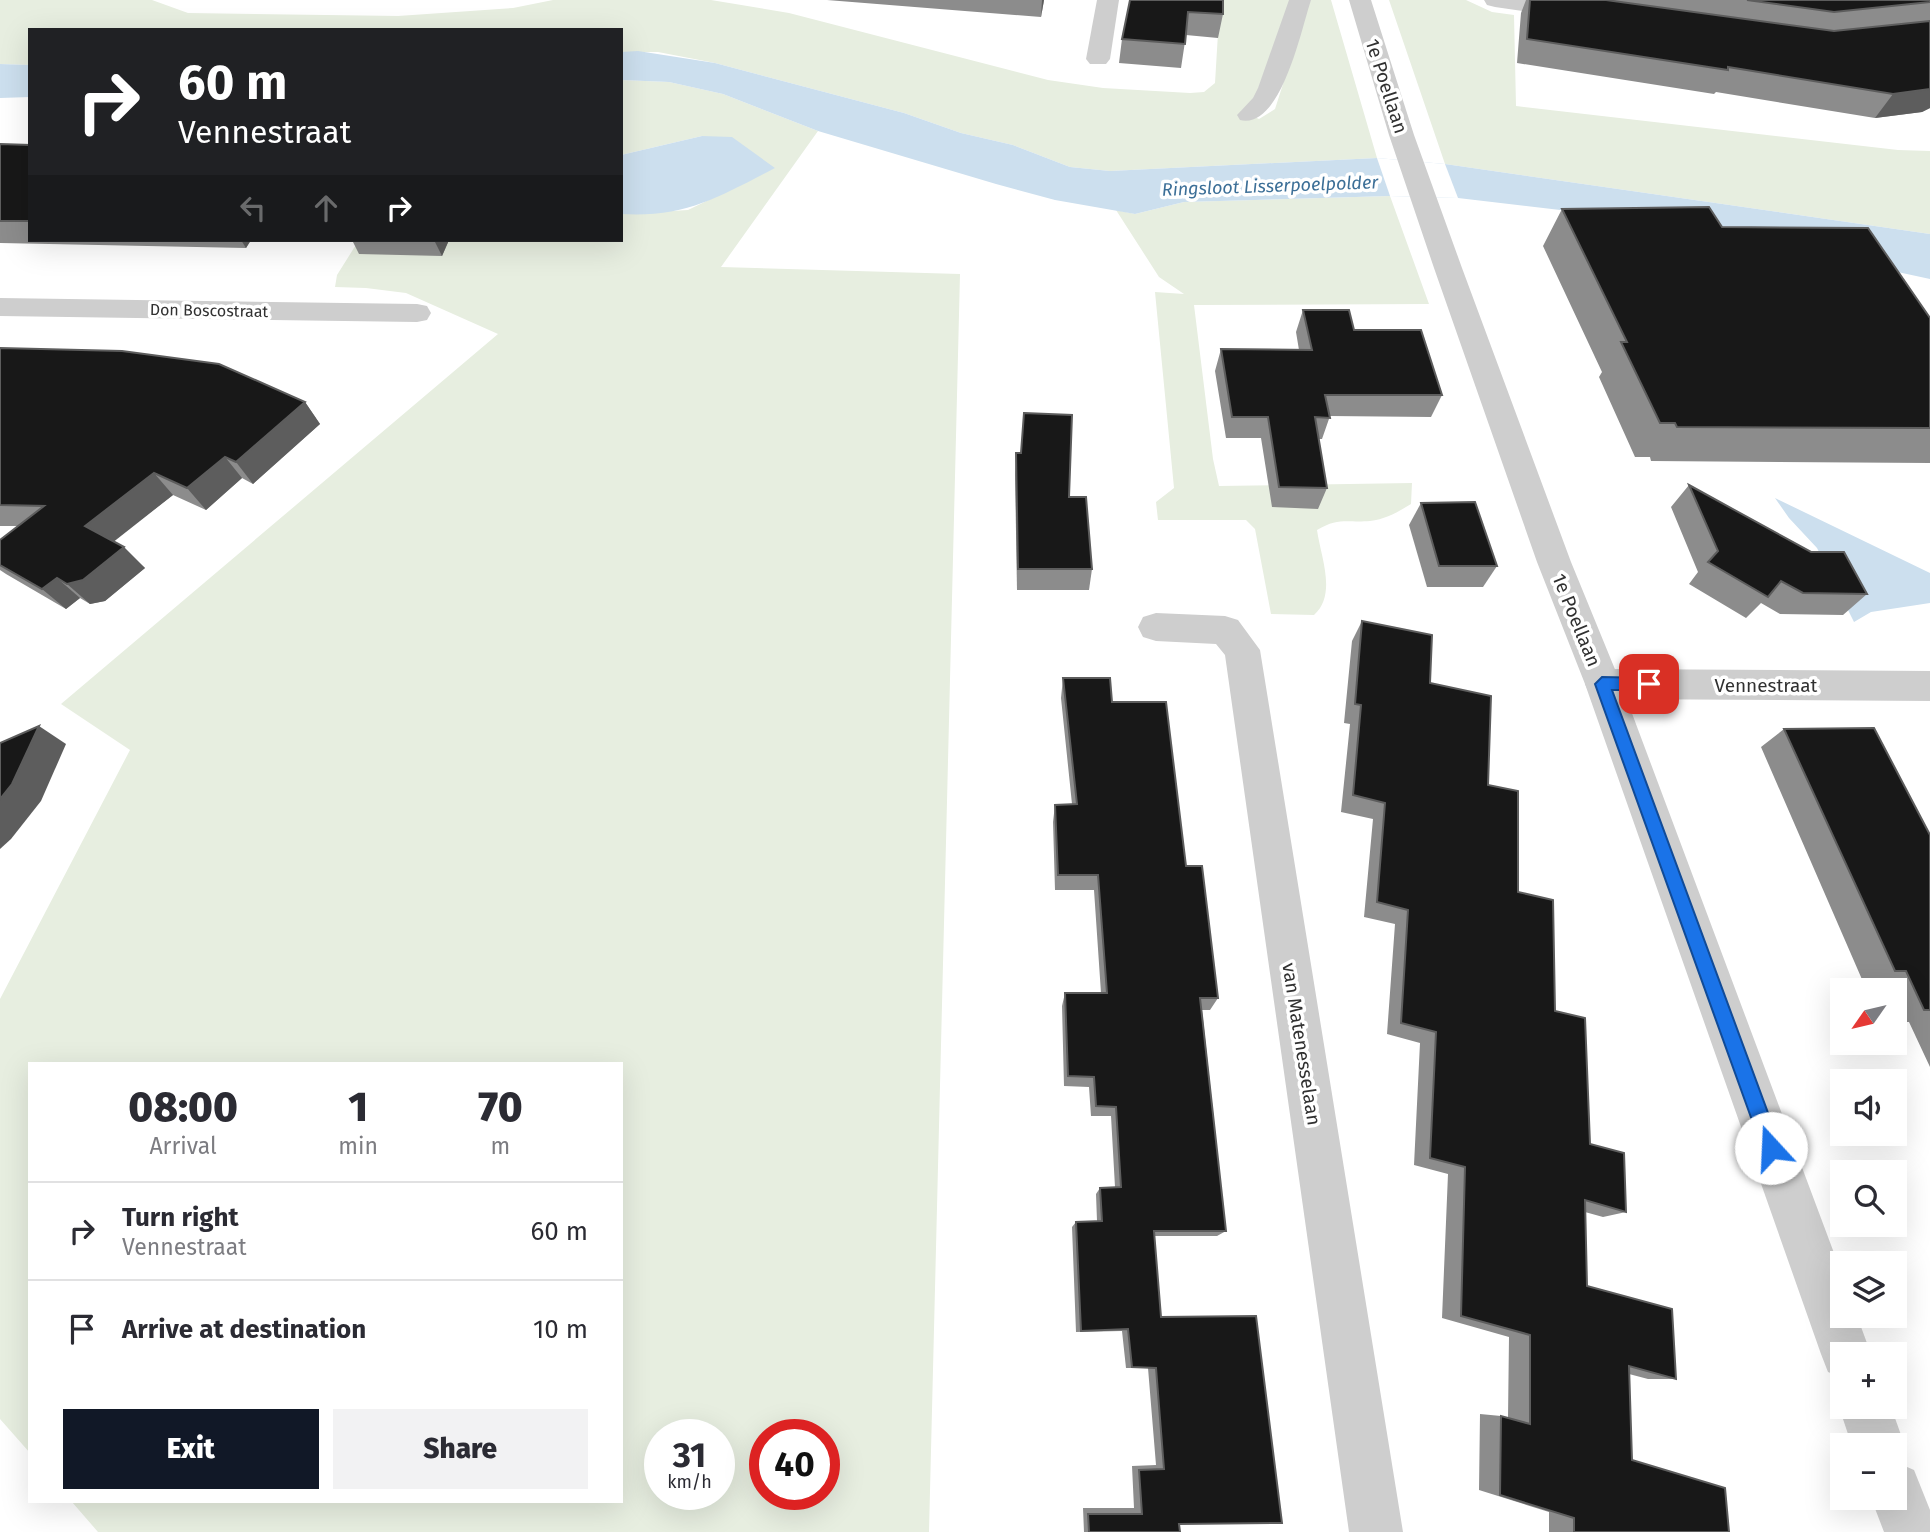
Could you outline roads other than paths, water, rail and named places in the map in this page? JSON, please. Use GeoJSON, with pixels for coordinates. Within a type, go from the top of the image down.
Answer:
{"type":"FeatureCollection","features":[{"type":"Feature","properties":{"kind":"street"},"geometry":{"type":"LineString","coordinates":[[1098,59],[1108,0]]}},
{"type":"Feature","properties":{"kind":"street"},"geometry":{"type":"LineString","coordinates":[[1249,115],[1263,102],[1270,88],[1300,0]]}},
{"type":"Feature","properties":{"kind":"street","name":"1e Poellaan"},"geometry":{"type":"LineString","coordinates":[[1360,0],[1410,158],[1569,603],[1602,684],[1842,1342]]}},
{"type":"Feature","properties":{"kind":"street"},"geometry":{"type":"LineString","coordinates":[[1495,0],[1603,15]]}},
{"type":"Feature","properties":{"kind":"street","name":"Don Boscostraat"},"geometry":{"type":"LineString","coordinates":[[3,312],[417,313]]}},
{"type":"Feature","properties":{"kind":"street","name":"van Matenesselaan"},"geometry":{"type":"LineString","coordinates":[[1156,627],[1225,630],[1242,650],[1376,1532]]}},
{"type":"Feature","properties":{"kind":"street","name":"Vennestraat"},"geometry":{"type":"LineString","coordinates":[[1602,684],[1930,685]]}},
{"type":"Feature","properties":{"kind":"street"},"geometry":{"type":"LineString","coordinates":[[1903,1510],[1911,1532]]}},
{"type":"Feature","properties":{"kind":"water","name":"Ringsloot Lisserpoelpolder"},"geometry":{"type":"Polygon","coordinates":[[[638,51],[715,63],[904,113],[961,133],[1013,145],[1070,167],[1110,171],[1377,158],[1445,164],[1930,234],[1930,279],[1671,223],[1458,198],[1390,196],[1184,202],[1135,214],[1055,200],[996,184],[818,131],[723,94],[669,82],[623,80],[623,52],[638,51]]]}},
{"type":"Feature","properties":{"kind":"water"},"geometry":{"type":"Polygon","coordinates":[[[0,64],[28,65],[28,97],[0,98],[0,64]]]}},
{"type":"Feature","properties":{"kind":"water"},"geometry":{"type":"Polygon","coordinates":[[[702,136],[732,137],[775,168],[719,196],[684,209],[623,214],[623,155],[702,136]]]}},
{"type":"Feature","properties":{"kind":"water"},"geometry":{"type":"Polygon","coordinates":[[[1775,498],[1930,573],[1930,603],[1871,612],[1854,622],[1817,548],[1789,518],[1775,498]]]}}]}
